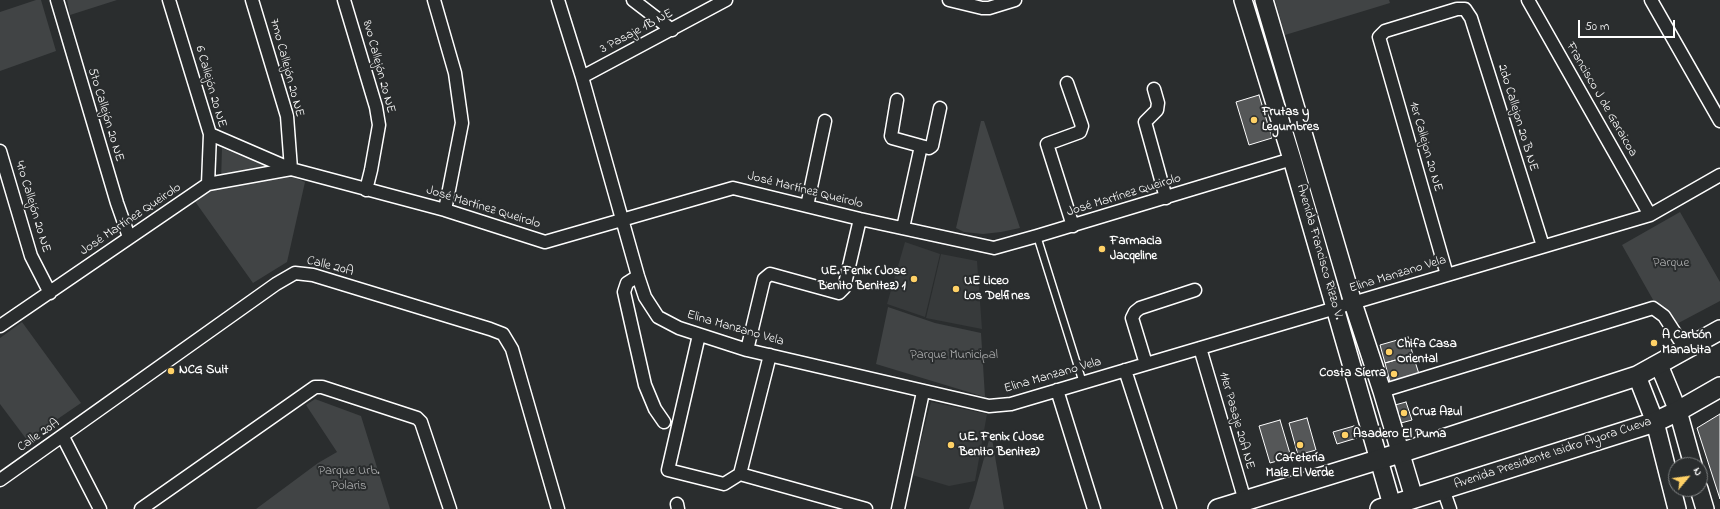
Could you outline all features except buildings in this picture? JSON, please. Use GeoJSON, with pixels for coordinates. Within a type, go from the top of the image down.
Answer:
{"type":"FeatureCollection","features":[{"type":"Feature","properties":{"kind":"main road","name":"Avenida Francisco Rizzo V."},"geometry":{"type":"LineString","coordinates":[[1243,0],[1292,159],[1379,460],[1386,507]]}},
{"type":"Feature","properties":{"kind":"main road","name":"Avenida Francisco Rizzo V."},"geometry":{"type":"LineString","coordinates":[[1264,0],[1353,303],[1382,391],[1414,498]]}},
{"type":"Feature","properties":{"kind":"main road"},"geometry":{"type":"LineString","coordinates":[[1218,509],[1379,460],[1638,376],[1720,330]]}},
{"type":"Feature","properties":{"kind":"main road"},"geometry":{"type":"LineString","coordinates":[[1659,365],[1678,411],[1691,457]]}},
{"type":"Feature","properties":{"kind":"main road"},"geometry":{"type":"LineString","coordinates":[[1638,376],[1655,422],[1677,509]]}},
{"type":"Feature","properties":{"kind":"main road","name":"Avenida Presidente Isidro Ayora Cueva"},"geometry":{"type":"LineString","coordinates":[[1386,507],[1655,422],[1678,411],[1720,387]]}},
{"type":"Feature","properties":{"kind":"main road"},"geometry":{"type":"LineString","coordinates":[[1701,497],[1705,509]]}},
{"type":"Feature","properties":{"kind":"street","name":"5to Callejón 20 NE"},"geometry":{"type":"LineString","coordinates":[[57,0],[117,203],[129,237]]}},
{"type":"Feature","properties":{"kind":"street","name":"6 Callejón 20 NE"},"geometry":{"type":"LineString","coordinates":[[169,0],[210,134],[208,184]]}},
{"type":"Feature","properties":{"kind":"street","name":"7mo Callejón 20 NE"},"geometry":{"type":"LineString","coordinates":[[252,0],[287,116],[290,169]]}},
{"type":"Feature","properties":{"kind":"street","name":"8vo Callejón 20 NE"},"geometry":{"type":"LineString","coordinates":[[344,0],[376,107],[379,125],[366,190]]}},
{"type":"Feature","properties":{"kind":"street"},"geometry":{"type":"LineString","coordinates":[[434,0],[455,73],[462,123],[445,210]]}},
{"type":"Feature","properties":{"kind":"street","name":"Elina Manzano Vela"},"geometry":{"type":"LineString","coordinates":[[558,0],[582,77],[638,276],[645,297],[658,317],[679,328],[747,350],[923,392],[989,406],[1011,404],[1650,215],[1720,175]]}},
{"type":"Feature","properties":{"kind":"street"},"geometry":{"type":"LineString","coordinates":[[633,0],[672,30]]}},
{"type":"Feature","properties":{"kind":"street","name":"3 Pasaje 1B NE"},"geometry":{"type":"LineString","coordinates":[[582,77],[672,30],[707,5],[726,0]]}},
{"type":"Feature","properties":{"kind":"street"},"geometry":{"type":"LineString","coordinates":[[949,0],[982,8],[989,8],[1011,1]]}},
{"type":"Feature","properties":{"kind":"street","name":"Francisco J de Garaicoa"},"geometry":{"type":"LineString","coordinates":[[1528,0],[1650,215]]}},
{"type":"Feature","properties":{"kind":"street"},"geometry":{"type":"LineString","coordinates":[[1651,0],[1720,121]]}},
{"type":"Feature","properties":{"kind":"street","name":"2do Callejon 20 B NE"},"geometry":{"type":"LineString","coordinates":[[1385,31],[1457,9],[1465,9],[1472,18],[1543,246]]}},
{"type":"Feature","properties":{"kind":"street","name":"1er Callejon 20 NE"},"geometry":{"type":"LineString","coordinates":[[1385,31],[1380,34],[1379,41],[1447,275]]}},
{"type":"Feature","properties":{"kind":"street"},"geometry":{"type":"LineString","coordinates":[[1067,82],[1082,126],[1080,132],[1047,144],[1073,226]]}},
{"type":"Feature","properties":{"kind":"street"},"geometry":{"type":"LineString","coordinates":[[1154,89],[1158,103],[1156,110],[1145,122],[1166,198]]}},
{"type":"Feature","properties":{"kind":"street"},"geometry":{"type":"LineString","coordinates":[[897,100],[892,138],[929,148],[932,146],[940,108]]}},
{"type":"Feature","properties":{"kind":"street"},"geometry":{"type":"LineString","coordinates":[[807,206],[825,121]]}},
{"type":"Feature","properties":{"kind":"street","name":"José Martínez Queirolo"},"geometry":{"type":"LineString","coordinates":[[210,134],[290,169],[445,210],[544,242],[734,188],[860,219],[987,248],[994,248],[1073,226],[1292,159]]}},
{"type":"Feature","properties":{"kind":"street"},"geometry":{"type":"LineString","coordinates":[[903,228],[921,146]]}},
{"type":"Feature","properties":{"kind":"street","name":"4to Callejón 20 NE"},"geometry":{"type":"LineString","coordinates":[[0,151],[31,256],[50,293]]}},
{"type":"Feature","properties":{"kind":"street","name":"José Martínez Queirolo"},"geometry":{"type":"LineString","coordinates":[[0,326],[208,184],[290,169]]}},
{"type":"Feature","properties":{"kind":"street"},"geometry":{"type":"LineString","coordinates":[[747,350],[764,279],[770,274],[839,293],[844,288],[860,219]]}},
{"type":"Feature","properties":{"kind":"street","name":"Calle 20A"},"geometry":{"type":"LineString","coordinates":[[0,480],[63,437],[276,284],[295,273],[313,275],[503,334],[512,350],[558,509]]}},
{"type":"Feature","properties":{"kind":"street"},"geometry":{"type":"LineString","coordinates":[[638,276],[627,283],[624,292],[645,385],[655,409],[664,422]]}},
{"type":"Feature","properties":{"kind":"street"},"geometry":{"type":"LineString","coordinates":[[1146,364],[1132,318],[1135,312],[1140,308],[1195,290]]}},
{"type":"Feature","properties":{"kind":"street"},"geometry":{"type":"LineString","coordinates":[[1382,391],[1653,308],[1664,316],[1686,350]]}},
{"type":"Feature","properties":{"kind":"street"},"geometry":{"type":"LineString","coordinates":[[699,335],[668,470],[724,484],[740,474],[770,355]]}},
{"type":"Feature","properties":{"kind":"street","name":"11er Pasaje 20A NE"},"geometry":{"type":"LineString","coordinates":[[1200,348],[1245,501]]}},
{"type":"Feature","properties":{"kind":"street"},"geometry":{"type":"LineString","coordinates":[[1125,370],[1170,509]]}},
{"type":"Feature","properties":{"kind":"street"},"geometry":{"type":"LineString","coordinates":[[141,509],[315,387],[322,387],[417,418],[421,422],[450,509]]}},
{"type":"Feature","properties":{"kind":"street"},"geometry":{"type":"LineString","coordinates":[[1057,390],[1094,509]]}},
{"type":"Feature","properties":{"kind":"street"},"geometry":{"type":"LineString","coordinates":[[898,509],[923,392]]}},
{"type":"Feature","properties":{"kind":"street"},"geometry":{"type":"LineString","coordinates":[[63,437],[100,509]]}},
{"type":"Feature","properties":{"kind":"street"},"geometry":{"type":"LineString","coordinates":[[740,474],[866,509]]}},
{"type":"Feature","properties":{"kind":"street"},"geometry":{"type":"LineString","coordinates":[[1443,489],[1450,509]]}},
{"type":"Feature","properties":{"kind":"lane"},"geometry":{"type":"LineString","coordinates":[[1037,236],[1083,383]]}},
{"type":"Feature","properties":{"kind":"shaded area","name":"UE. Fenix (Jose Benito Benitez) 1"},"geometry":{"type":"Polygon","coordinates":[[[905,242],[940,254],[925,317],[887,304],[905,242]]]}},
{"type":"Feature","properties":{"kind":"shaded area","name":"UE Liceo Los Delfines"},"geometry":{"type":"Polygon","coordinates":[[[941,254],[977,261],[982,329],[926,318],[941,254]]]}},
{"type":"Feature","properties":{"kind":"shaded area","name":"UE. Fenix (Jose Benito Benitez)"},"geometry":{"type":"Polygon","coordinates":[[[931,402],[987,414],[975,481],[949,486],[912,475],[931,402]]]}},
{"type":"Feature","properties":{"kind":"green space"},"geometry":{"type":"Polygon","coordinates":[[[36,0],[41,0],[56,51],[0,71],[0,12],[36,0]]]}},
{"type":"Feature","properties":{"kind":"green space"},"geometry":{"type":"Polygon","coordinates":[[[67,0],[117,0],[70,15],[67,0]]]}},
{"type":"Feature","properties":{"kind":"green space"},"geometry":{"type":"Polygon","coordinates":[[[1275,0],[1389,0],[1390,3],[1285,35],[1275,0]]]}},
{"type":"Feature","properties":{"kind":"green space"},"geometry":{"type":"Polygon","coordinates":[[[981,121],[984,121],[1020,228],[983,234],[964,232],[956,228],[981,121]]]}},
{"type":"Feature","properties":{"kind":"green space"},"geometry":{"type":"Polygon","coordinates":[[[222,148],[305,182],[287,262],[253,283],[194,200],[221,182],[222,148]]]}},
{"type":"Feature","properties":{"kind":"green space","name":"Parque"},"geometry":{"type":"Polygon","coordinates":[[[1680,212],[1720,282],[1720,301],[1669,328],[1622,245],[1680,212]]]}},
{"type":"Feature","properties":{"kind":"green space","name":"Parque Municipal"},"geometry":{"type":"Polygon","coordinates":[[[888,307],[935,323],[981,333],[985,397],[876,364],[888,307]]]}},
{"type":"Feature","properties":{"kind":"green space"},"geometry":{"type":"Polygon","coordinates":[[[22,322],[81,403],[27,440],[0,404],[0,338],[22,322]]]}},
{"type":"Feature","properties":{"kind":"green space","name":"Parque Urb. Polaris"},"geometry":{"type":"Polygon","coordinates":[[[315,399],[361,416],[390,509],[256,509],[318,463],[337,452],[306,405],[315,399]]]}},
{"type":"Feature","properties":{"kind":"green space"},"geometry":{"type":"Polygon","coordinates":[[[991,433],[1004,509],[969,509],[973,498],[991,433]]]}},
{"type":"Feature","properties":{"kind":"place","name":"Frutas y Legumbres"},"geometry":{"type":"Point","coordinates":[1254,120]}},
{"type":"Feature","properties":{"kind":"place","name":"Farmacia Jacqeline"},"geometry":{"type":"Point","coordinates":[1102,249]}},
{"type":"Feature","properties":{"kind":"place","name":"UE. Fenix (Jose Benito Benitez) 1"},"geometry":{"type":"Point","coordinates":[914,279]}},
{"type":"Feature","properties":{"kind":"place","name":"UE Liceo Los Delfines"},"geometry":{"type":"Point","coordinates":[956,289]}},
{"type":"Feature","properties":{"kind":"place","name":"A Carbón Manabita"},"geometry":{"type":"Point","coordinates":[1654,343]}},
{"type":"Feature","properties":{"kind":"place","name":"Chifa Casa Oriental"},"geometry":{"type":"Point","coordinates":[1389,352]}},
{"type":"Feature","properties":{"kind":"place","name":"NCG Suit"},"geometry":{"type":"Point","coordinates":[171,371]}},
{"type":"Feature","properties":{"kind":"place","name":"Costa Sierra"},"geometry":{"type":"Point","coordinates":[1394,374]}},
{"type":"Feature","properties":{"kind":"place","name":"Cruz Azul"},"geometry":{"type":"Point","coordinates":[1404,413]}},
{"type":"Feature","properties":{"kind":"place","name":"Asadero El Puma"},"geometry":{"type":"Point","coordinates":[1345,435]}},
{"type":"Feature","properties":{"kind":"place","name":"UE. Fenix (Jose Benito Benitez)"},"geometry":{"type":"Point","coordinates":[951,445]}},
{"type":"Feature","properties":{"kind":"place","name":"Cafetería Maíz El Verde"},"geometry":{"type":"Point","coordinates":[1300,445]}}]}
